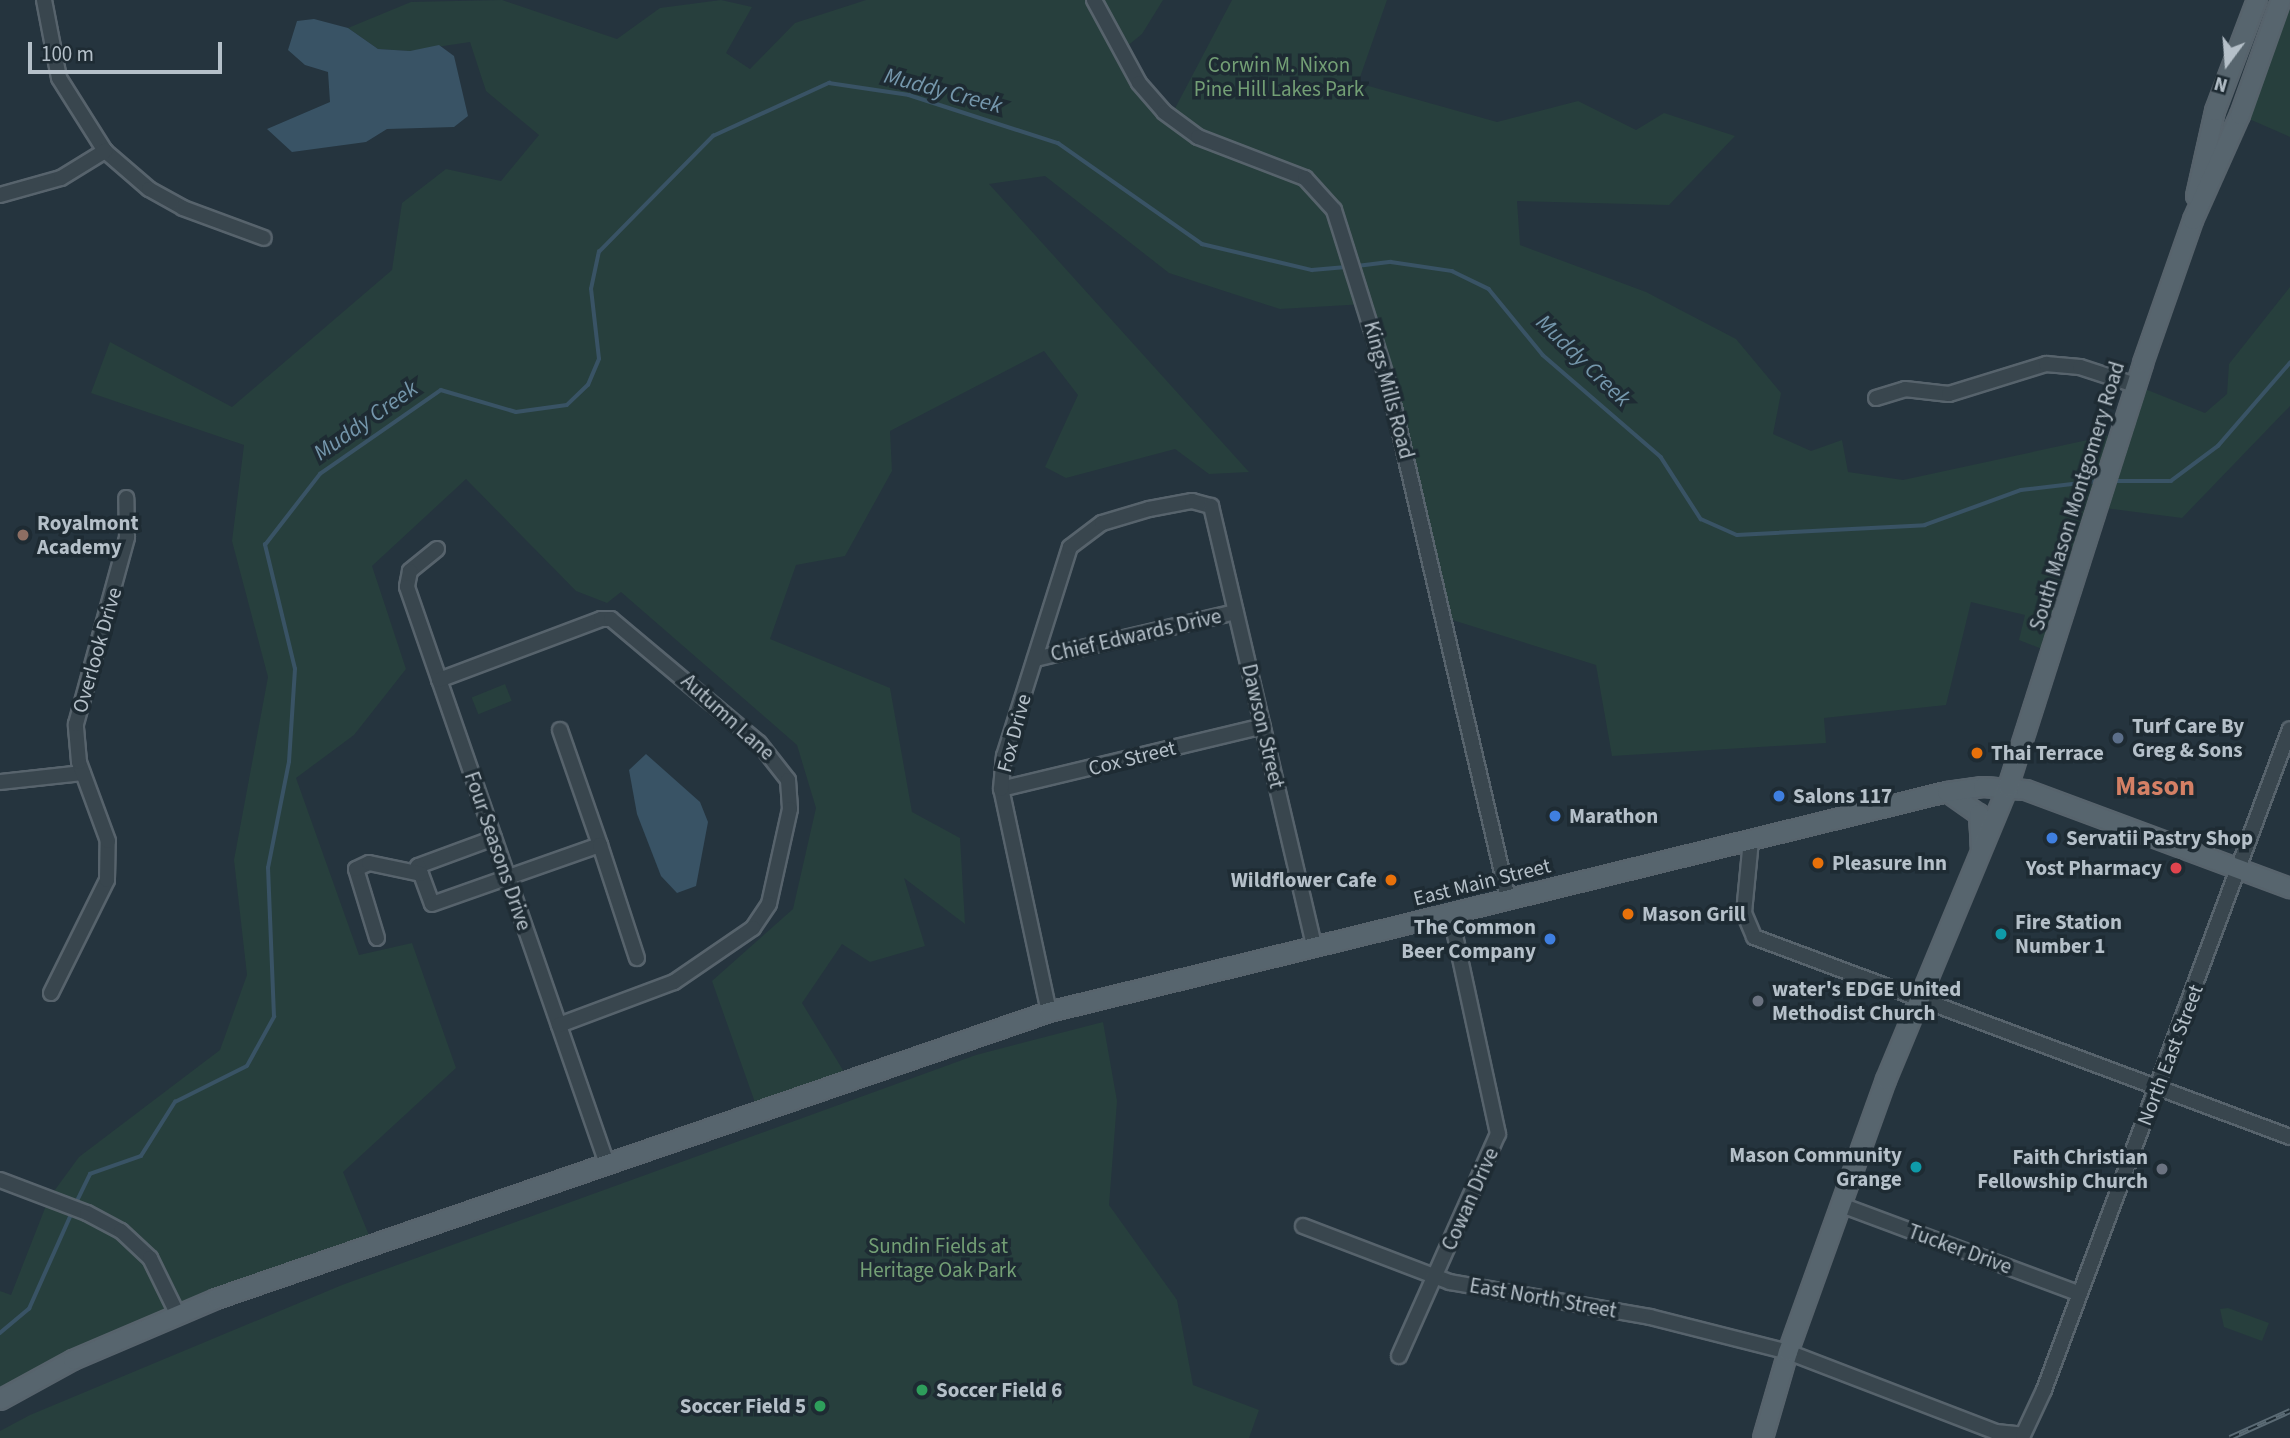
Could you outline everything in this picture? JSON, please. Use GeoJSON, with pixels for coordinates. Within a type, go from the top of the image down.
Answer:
{"type":"FeatureCollection","features":[{"type":"Feature","properties":{"kind":"main road","name":"South Mason Montgomery Road"},"geometry":{"type":"LineString","coordinates":[[2193,220],[2215,111],[2257,0]]}},
{"type":"Feature","properties":{"kind":"main road","name":"South Mason Montgomery Road"},"geometry":{"type":"LineString","coordinates":[[1763,1438],[1788,1352],[1841,1205],[1920,1000],[2008,787],[2135,385],[2193,220],[2239,115],[2281,0]]}},
{"type":"Feature","properties":{"kind":"main road","name":"East Main Street"},"geometry":{"type":"LineString","coordinates":[[0,1400],[73,1360],[177,1314],[1049,1012],[1947,792],[2008,787],[2046,796],[2290,888]]}},
{"type":"Feature","properties":{"kind":"main road"},"geometry":{"type":"LineString","coordinates":[[1947,792],[1979,814],[1981,854]]}},
{"type":"Feature","properties":{"kind":"street"},"geometry":{"type":"LineString","coordinates":[[44,0],[59,78],[104,151],[149,189],[183,208],[264,239]]}},
{"type":"Feature","properties":{"kind":"street","name":"Kings Mills Road"},"geometry":{"type":"LineString","coordinates":[[1094,0],[1139,83],[1164,112],[1198,137],[1304,178],[1323,194],[1342,229],[1365,303],[1430,553],[1508,898]]}},
{"type":"Feature","properties":{"kind":"street"},"geometry":{"type":"LineString","coordinates":[[0,195],[70,174],[104,151]]}},
{"type":"Feature","properties":{"kind":"street"},"geometry":{"type":"LineString","coordinates":[[1876,398],[1905,389],[1949,394],[2046,364],[2080,367],[2135,385]]}},
{"type":"Feature","properties":{"kind":"street","name":"Overlook Drive"},"geometry":{"type":"LineString","coordinates":[[51,993],[100,898],[109,861],[103,822],[83,773],[76,724],[127,537],[126,498]]}},
{"type":"Feature","properties":{"kind":"street","name":"Dawson Street"},"geometry":{"type":"LineString","coordinates":[[1074,542],[1102,523],[1149,509],[1192,501],[1211,506],[1314,946]]}},
{"type":"Feature","properties":{"kind":"street","name":"Fox Drive"},"geometry":{"type":"LineString","coordinates":[[1049,1012],[1001,789],[1004,757],[1074,542]]}},
{"type":"Feature","properties":{"kind":"street","name":"Four Seasons Drive"},"geometry":{"type":"LineString","coordinates":[[437,549],[410,570],[406,580],[607,1164]]}},
{"type":"Feature","properties":{"kind":"street","name":"Chief Edwards Drive"},"geometry":{"type":"LineString","coordinates":[[1035,659],[1236,612]]}},
{"type":"Feature","properties":{"kind":"street","name":"Autumn Lane"},"geometry":{"type":"LineString","coordinates":[[439,680],[601,619],[611,619],[759,743],[788,780],[790,809],[769,904],[753,928],[674,982],[559,1025]]}},
{"type":"Feature","properties":{"kind":"street","name":"Cox Street"},"geometry":{"type":"LineString","coordinates":[[1001,789],[1263,726]]}},
{"type":"Feature","properties":{"kind":"street","name":"North East Street"},"geometry":{"type":"LineString","coordinates":[[2023,1435],[2031,1425],[2290,729]]}},
{"type":"Feature","properties":{"kind":"street"},"geometry":{"type":"LineString","coordinates":[[560,730],[637,958]]}},
{"type":"Feature","properties":{"kind":"street"},"geometry":{"type":"LineString","coordinates":[[0,782],[83,773]]}},
{"type":"Feature","properties":{"kind":"street"},"geometry":{"type":"LineString","coordinates":[[494,838],[418,866],[432,904],[600,845]]}},
{"type":"Feature","properties":{"kind":"street"},"geometry":{"type":"LineString","coordinates":[[1751,840],[1744,913],[1754,937],[2290,1137]]}},
{"type":"Feature","properties":{"kind":"street"},"geometry":{"type":"LineString","coordinates":[[377,938],[356,869],[369,863],[421,874]]}},
{"type":"Feature","properties":{"kind":"street","name":"Cowan Drive"},"geometry":{"type":"LineString","coordinates":[[1399,1356],[1498,1134],[1450,912]]}},
{"type":"Feature","properties":{"kind":"street"},"geometry":{"type":"LineString","coordinates":[[0,1180],[87,1213],[121,1231],[150,1258],[177,1314]]}},
{"type":"Feature","properties":{"kind":"street","name":"Tucker Drive"},"geometry":{"type":"LineString","coordinates":[[1841,1205],[2078,1293]]}},
{"type":"Feature","properties":{"kind":"street","name":"East North Street"},"geometry":{"type":"LineString","coordinates":[[1303,1226],[1434,1278],[1650,1317],[1788,1352],[1996,1432],[2023,1435]]}},
{"type":"Feature","properties":{"kind":"green space"},"geometry":{"type":"Polygon","coordinates":[[[502,0],[617,39],[660,8],[721,0],[752,7],[726,53],[750,69],[795,23],[866,0],[1094,0],[1120,51],[1171,116],[1232,0],[1387,0],[1358,83],[1497,122],[1578,101],[1636,130],[1664,113],[1735,136],[1669,205],[1517,201],[1520,245],[1646,292],[1736,339],[1781,393],[1773,434],[1811,451],[1842,440],[1848,472],[1903,480],[2120,433],[2135,385],[2205,413],[2227,394],[2229,364],[2290,287],[2290,406],[2182,518],[2097,507],[2052,653],[2019,640],[2025,615],[1971,602],[1946,705],[1824,718],[1826,743],[1612,756],[1596,665],[1446,618],[1365,304],[1280,309],[1169,273],[1045,176],[989,184],[1249,472],[1209,474],[1175,449],[1066,478],[1045,467],[1078,395],[1044,351],[890,431],[892,471],[845,556],[796,565],[770,639],[890,688],[912,812],[960,838],[965,924],[904,878],[925,946],[870,962],[842,944],[802,1003],[849,1080],[758,1111],[712,981],[793,909],[816,808],[797,745],[621,592],[607,603],[576,591],[466,479],[372,566],[406,669],[354,735],[296,778],[359,955],[412,943],[456,1068],[343,1172],[373,1245],[177,1313],[0,1400],[0,1291],[11,1295],[49,1198],[79,1157],[220,1050],[247,975],[234,860],[268,677],[232,541],[244,445],[91,393],[110,342],[232,407],[392,270],[402,203],[446,169],[501,181],[539,135],[486,91],[470,42],[410,51],[378,49],[348,28],[411,2],[502,0]],[[1316,190],[1361,294],[1342,229],[1316,190]]]}},
{"type":"Feature","properties":{"kind":"green space","name":"Corwin M. Nixon Pine Hill Lakes Park"},"geometry":{"type":"Polygon","coordinates":[[[1104,0],[1163,0],[1142,34],[1126,47],[1104,0]]]}},
{"type":"Feature","properties":{"kind":"green space"},"geometry":{"type":"Polygon","coordinates":[[[2281,0],[2290,0],[2290,137],[2240,115],[2281,0]]]}},
{"type":"Feature","properties":{"kind":"green space"},"geometry":{"type":"Polygon","coordinates":[[[505,684],[512,701],[478,714],[472,697],[505,684]]]}},
{"type":"Feature","properties":{"kind":"green space","name":"Sundin Fields at Heritage Oak Park"},"geometry":{"type":"Polygon","coordinates":[[[1103,1022],[1117,1101],[1109,1205],[1177,1300],[1193,1385],[1259,1410],[1249,1438],[0,1438],[0,1431],[30,1415],[342,1285],[976,1055],[1103,1022]]]}},
{"type":"Feature","properties":{"kind":"green space"},"geometry":{"type":"Polygon","coordinates":[[[2228,1308],[2269,1323],[2262,1341],[2224,1327],[2220,1309],[2228,1308]]]}},
{"type":"Feature","properties":{"kind":"water"},"geometry":{"type":"Polygon","coordinates":[[[314,19],[348,28],[378,49],[410,51],[439,45],[454,56],[468,116],[454,127],[387,129],[366,142],[292,152],[267,129],[330,102],[328,72],[305,65],[288,50],[297,21],[314,19]]]}},
{"type":"Feature","properties":{"kind":"water"},"geometry":{"type":"Polygon","coordinates":[[[646,754],[700,802],[708,822],[696,886],[677,893],[661,876],[637,814],[629,770],[646,754]]]}},
{"type":"Feature","properties":{"kind":"waterway","name":"Muddy Creek"},"geometry":{"type":"LineString","coordinates":[[76,1203],[90,1174],[141,1156],[175,1102],[247,1066],[274,1017],[268,868],[289,762],[295,669],[265,545],[320,474],[441,390],[516,412],[567,405],[588,385],[599,359],[591,289],[599,252],[713,136],[829,83],[909,95],[1058,143],[1202,244],[1312,270],[1346,267]]}},
{"type":"Feature","properties":{"kind":"waterway","name":"Muddy Creek"},"geometry":{"type":"LineString","coordinates":[[1357,266],[1391,262],[1452,271],[1489,289],[1543,355],[1661,457],[1701,519],[1737,535],[1925,525],[2021,490],[2099,481]]}},
{"type":"Feature","properties":{"kind":"waterway","name":"Muddy Creek"},"geometry":{"type":"LineString","coordinates":[[2110,481],[2171,481],[2218,446],[2290,363]]}},
{"type":"Feature","properties":{"kind":"waterway","name":"Muddy Creek"},"geometry":{"type":"LineString","coordinates":[[0,1333],[29,1309],[73,1210]]}},
{"type":"Feature","properties":{"kind":"railway"},"geometry":{"type":"LineString","coordinates":[[2230,1438],[2290,1411]]}},
{"type":"Feature","properties":{"kind":"place","name":"Royalmont Academy"},"geometry":{"type":"Point","coordinates":[23,535]}},
{"type":"Feature","properties":{"kind":"place","name":"Turf Care By Greg & Sons"},"geometry":{"type":"Point","coordinates":[2118,738]}},
{"type":"Feature","properties":{"kind":"place","name":"Thai Terrace"},"geometry":{"type":"Point","coordinates":[1977,753]}},
{"type":"Feature","properties":{"kind":"place","name":"Salons 117"},"geometry":{"type":"Point","coordinates":[1779,796]}},
{"type":"Feature","properties":{"kind":"place","name":"Marathon"},"geometry":{"type":"Point","coordinates":[1555,816]}},
{"type":"Feature","properties":{"kind":"place","name":"Servatii Pastry Shop"},"geometry":{"type":"Point","coordinates":[2052,838]}},
{"type":"Feature","properties":{"kind":"place","name":"Pleasure Inn"},"geometry":{"type":"Point","coordinates":[1818,863]}},
{"type":"Feature","properties":{"kind":"place","name":"Yost Pharmacy"},"geometry":{"type":"Point","coordinates":[2176,868]}},
{"type":"Feature","properties":{"kind":"place","name":"Wildflower Cafe"},"geometry":{"type":"Point","coordinates":[1391,880]}},
{"type":"Feature","properties":{"kind":"place","name":"Mason Grill"},"geometry":{"type":"Point","coordinates":[1628,914]}},
{"type":"Feature","properties":{"kind":"place","name":"Fire Station Number 1"},"geometry":{"type":"Point","coordinates":[2001,934]}},
{"type":"Feature","properties":{"kind":"place","name":"The Common Beer Company"},"geometry":{"type":"Point","coordinates":[1550,939]}},
{"type":"Feature","properties":{"kind":"place","name":"water's EDGE United Methodist Church"},"geometry":{"type":"Point","coordinates":[1758,1001]}},
{"type":"Feature","properties":{"kind":"place","name":"Mason Community Grange"},"geometry":{"type":"Point","coordinates":[1916,1167]}},
{"type":"Feature","properties":{"kind":"place","name":"Faith Christian Fellowship Church"},"geometry":{"type":"Point","coordinates":[2162,1169]}},
{"type":"Feature","properties":{"kind":"place","name":"Soccer Field 6"},"geometry":{"type":"Point","coordinates":[922,1390]}},
{"type":"Feature","properties":{"kind":"place","name":"Soccer Field 5"},"geometry":{"type":"Point","coordinates":[820,1406]}},
{"type":"Feature","properties":{"kind":"district","name":"Mason"},"geometry":{"type":"Point","coordinates":[2155,786]}}]}
